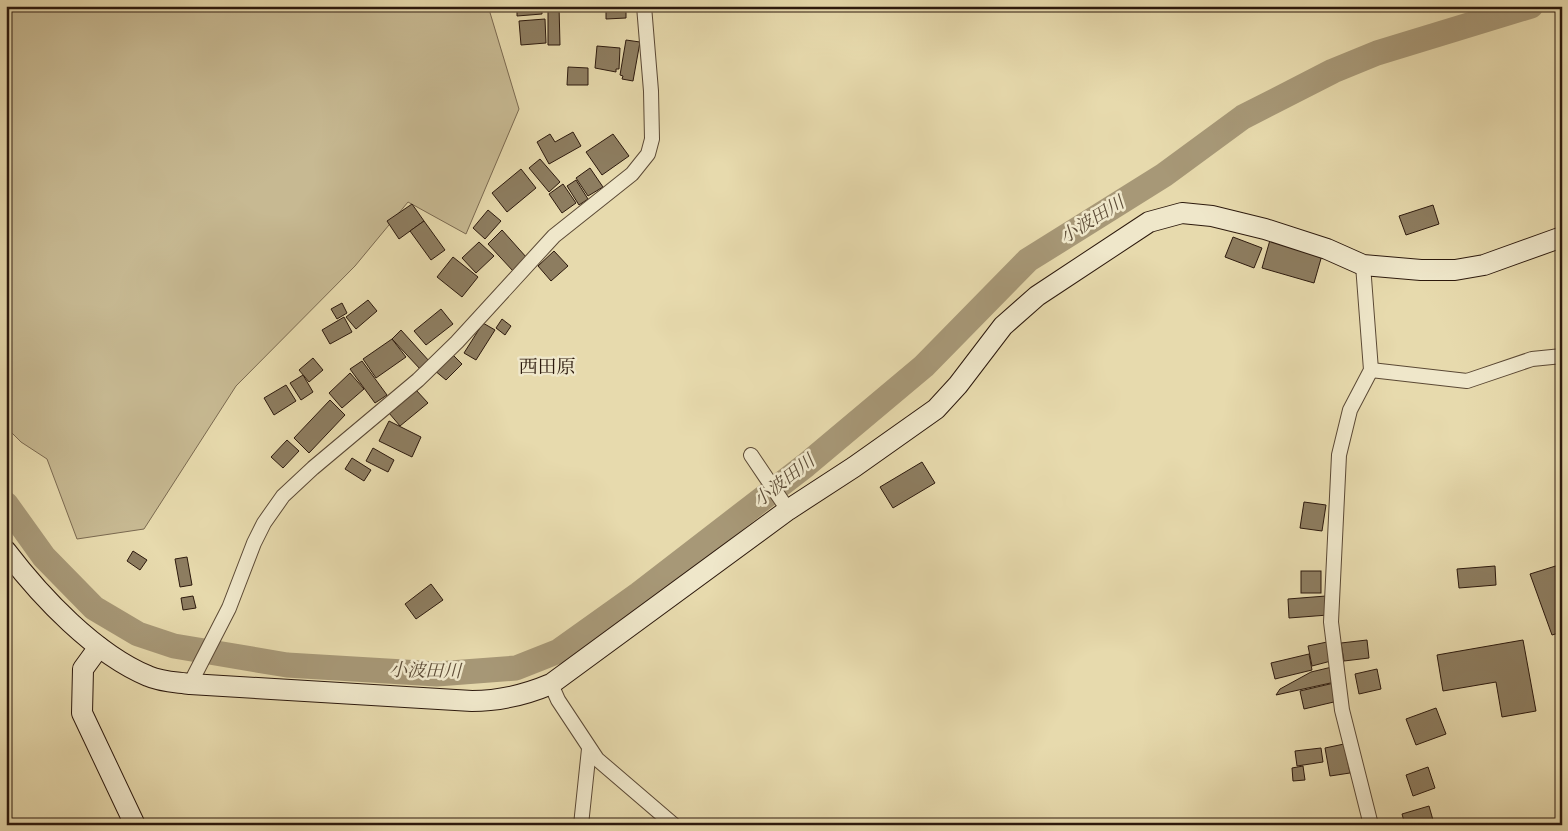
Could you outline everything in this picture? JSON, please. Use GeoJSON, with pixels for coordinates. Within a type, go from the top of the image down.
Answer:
{"type":"FeatureCollection","features":[{"type":"Feature","properties":{"kind":"street"},"geometry":{"type":"LineString","coordinates":[[193,679],[239,585],[254,543],[264,523],[283,496],[313,468],[418,380],[458,342],[554,236],[623,182],[641,165],[648,154],[652,138],[650,62],[644,6]]}},
{"type":"Feature","properties":{"kind":"street"},"geometry":{"type":"LineString","coordinates":[[6,551],[42,594],[99,647],[150,677],[472,701],[502,700],[528,693],[550,684],[786,505],[854,467],[936,409],[958,385],[1003,326],[1030,302],[1148,222],[1182,213],[1212,216],[1264,229],[1327,249],[1364,265],[1421,270],[1455,270],[1484,265],[1562,237]]}},
{"type":"Feature","properties":{"kind":"street"},"geometry":{"type":"LineString","coordinates":[[1364,265],[1371,370],[1350,410],[1339,455],[1331,622],[1342,710],[1371,825]]}},
{"type":"Feature","properties":{"kind":"street"},"geometry":{"type":"LineString","coordinates":[[1371,370],[1467,381],[1480,379],[1532,359],[1562,356]]}},
{"type":"Feature","properties":{"kind":"street"},"geometry":{"type":"LineString","coordinates":[[751,455],[786,505]]}},
{"type":"Feature","properties":{"kind":"street"},"geometry":{"type":"LineString","coordinates":[[99,647],[83,669],[82,713],[135,825]]}},
{"type":"Feature","properties":{"kind":"street"},"geometry":{"type":"LineString","coordinates":[[550,684],[558,700],[590,749],[601,762],[674,825]]}},
{"type":"Feature","properties":{"kind":"street"},"geometry":{"type":"LineString","coordinates":[[581,825],[590,749]]}},
{"type":"Feature","properties":{"kind":"shaded area"},"geometry":{"type":"Polygon","coordinates":[[[6,6],[488,6],[519,109],[466,234],[408,202],[355,266],[236,386],[144,529],[77,539],[47,459],[21,442],[6,427],[6,6]]]}},
{"type":"Feature","properties":{"kind":"building"},"geometry":{"type":"Polygon","coordinates":[[[517,6],[542,6],[542,14],[517,16],[517,6]]]}},
{"type":"Feature","properties":{"kind":"building"},"geometry":{"type":"Polygon","coordinates":[[[548,6],[559,6],[560,45],[548,45],[548,6]]]}},
{"type":"Feature","properties":{"kind":"building"},"geometry":{"type":"Polygon","coordinates":[[[606,6],[626,6],[626,18],[606,19],[606,6]]]}},
{"type":"Feature","properties":{"kind":"building"},"geometry":{"type":"Polygon","coordinates":[[[545,19],[546,43],[521,45],[519,21],[545,19]]]}},
{"type":"Feature","properties":{"kind":"building"},"geometry":{"type":"Polygon","coordinates":[[[626,40],[640,42],[633,81],[622,79],[623,76],[620,75],[626,40]]]}},
{"type":"Feature","properties":{"kind":"building"},"geometry":{"type":"Polygon","coordinates":[[[597,46],[620,48],[619,69],[616,69],[616,72],[595,68],[597,46]]]}},
{"type":"Feature","properties":{"kind":"building"},"geometry":{"type":"Polygon","coordinates":[[[568,67],[588,68],[588,85],[567,85],[568,67]]]}},
{"type":"Feature","properties":{"kind":"building"},"geometry":{"type":"Polygon","coordinates":[[[573,132],[581,146],[549,164],[537,142],[550,134],[555,142],[573,132]]]}},
{"type":"Feature","properties":{"kind":"building"},"geometry":{"type":"Polygon","coordinates":[[[613,134],[629,156],[602,175],[586,152],[613,134]]]}},
{"type":"Feature","properties":{"kind":"building"},"geometry":{"type":"Polygon","coordinates":[[[540,159],[560,182],[549,192],[529,168],[540,159]]]}},
{"type":"Feature","properties":{"kind":"building"},"geometry":{"type":"Polygon","coordinates":[[[590,168],[603,187],[588,196],[576,178],[590,168]]]}},
{"type":"Feature","properties":{"kind":"building"},"geometry":{"type":"Polygon","coordinates":[[[521,169],[536,188],[507,212],[492,193],[521,169]]]}},
{"type":"Feature","properties":{"kind":"building"},"geometry":{"type":"Polygon","coordinates":[[[576,180],[588,199],[579,205],[567,186],[576,180]]]}},
{"type":"Feature","properties":{"kind":"building"},"geometry":{"type":"Polygon","coordinates":[[[563,184],[576,203],[562,213],[549,194],[563,184]]]}},
{"type":"Feature","properties":{"kind":"building"},"geometry":{"type":"Polygon","coordinates":[[[412,204],[424,221],[399,239],[387,221],[412,204]]]}},
{"type":"Feature","properties":{"kind":"building"},"geometry":{"type":"Polygon","coordinates":[[[1433,205],[1439,224],[1406,235],[1399,216],[1433,205]]]}},
{"type":"Feature","properties":{"kind":"building"},"geometry":{"type":"Polygon","coordinates":[[[488,210],[501,221],[485,239],[473,228],[488,210]]]}},
{"type":"Feature","properties":{"kind":"building"},"geometry":{"type":"Polygon","coordinates":[[[424,221],[445,250],[431,260],[410,231],[424,221]]]}},
{"type":"Feature","properties":{"kind":"building"},"geometry":{"type":"Polygon","coordinates":[[[502,230],[527,258],[513,271],[488,244],[502,230]]]}},
{"type":"Feature","properties":{"kind":"building"},"geometry":{"type":"Polygon","coordinates":[[[1233,237],[1262,248],[1254,268],[1225,257],[1233,237]]]}},
{"type":"Feature","properties":{"kind":"building"},"geometry":{"type":"Polygon","coordinates":[[[1270,240],[1322,255],[1314,283],[1262,268],[1270,240]]]}},
{"type":"Feature","properties":{"kind":"building"},"geometry":{"type":"Polygon","coordinates":[[[479,242],[494,256],[476,273],[462,258],[479,242]]]}},
{"type":"Feature","properties":{"kind":"building"},"geometry":{"type":"Polygon","coordinates":[[[554,251],[568,266],[551,281],[538,266],[554,251]]]}},
{"type":"Feature","properties":{"kind":"building"},"geometry":{"type":"Polygon","coordinates":[[[453,257],[478,277],[462,297],[437,277],[453,257]]]}},
{"type":"Feature","properties":{"kind":"building"},"geometry":{"type":"Polygon","coordinates":[[[368,300],[377,311],[356,329],[346,317],[368,300]]]}},
{"type":"Feature","properties":{"kind":"building"},"geometry":{"type":"Polygon","coordinates":[[[342,303],[347,313],[337,319],[331,309],[342,303]]]}},
{"type":"Feature","properties":{"kind":"building"},"geometry":{"type":"Polygon","coordinates":[[[441,309],[453,324],[426,345],[414,331],[441,309]]]}},
{"type":"Feature","properties":{"kind":"building"},"geometry":{"type":"Polygon","coordinates":[[[344,317],[352,332],[330,344],[322,330],[344,317]]]}},
{"type":"Feature","properties":{"kind":"building"},"geometry":{"type":"Polygon","coordinates":[[[502,319],[511,326],[505,335],[496,328],[502,319]]]}},
{"type":"Feature","properties":{"kind":"building"},"geometry":{"type":"Polygon","coordinates":[[[483,323],[495,330],[476,360],[464,353],[483,323]]]}},
{"type":"Feature","properties":{"kind":"building"},"geometry":{"type":"Polygon","coordinates":[[[401,330],[430,362],[421,370],[392,339],[401,330]]]}},
{"type":"Feature","properties":{"kind":"building"},"geometry":{"type":"Polygon","coordinates":[[[392,339],[406,357],[376,378],[363,359],[392,339]]]}},
{"type":"Feature","properties":{"kind":"building"},"geometry":{"type":"Polygon","coordinates":[[[451,353],[462,364],[446,380],[434,370],[451,353]]]}},
{"type":"Feature","properties":{"kind":"building"},"geometry":{"type":"Polygon","coordinates":[[[313,358],[323,370],[309,382],[299,370],[313,358]]]}},
{"type":"Feature","properties":{"kind":"building"},"geometry":{"type":"Polygon","coordinates":[[[362,361],[387,395],[375,403],[350,369],[362,361]]]}},
{"type":"Feature","properties":{"kind":"building"},"geometry":{"type":"Polygon","coordinates":[[[350,373],[364,389],[342,408],[329,393],[350,373]]]}},
{"type":"Feature","properties":{"kind":"building"},"geometry":{"type":"Polygon","coordinates":[[[303,375],[313,392],[301,400],[290,383],[303,375]]]}},
{"type":"Feature","properties":{"kind":"building"},"geometry":{"type":"Polygon","coordinates":[[[286,385],[296,401],[274,415],[264,398],[286,385]]]}},
{"type":"Feature","properties":{"kind":"building"},"geometry":{"type":"Polygon","coordinates":[[[416,390],[428,403],[400,426],[389,413],[416,390]]]}},
{"type":"Feature","properties":{"kind":"building"},"geometry":{"type":"Polygon","coordinates":[[[330,400],[345,415],[309,453],[294,438],[330,400]]]}},
{"type":"Feature","properties":{"kind":"building"},"geometry":{"type":"Polygon","coordinates":[[[389,421],[421,437],[412,457],[379,441],[389,421]]]}},
{"type":"Feature","properties":{"kind":"building"},"geometry":{"type":"Polygon","coordinates":[[[287,440],[299,451],[283,468],[271,457],[287,440]]]}},
{"type":"Feature","properties":{"kind":"building"},"geometry":{"type":"Polygon","coordinates":[[[373,448],[394,460],[388,472],[366,461],[373,448]]]}},
{"type":"Feature","properties":{"kind":"building"},"geometry":{"type":"Polygon","coordinates":[[[352,458],[371,470],[364,481],[345,469],[352,458]]]}},
{"type":"Feature","properties":{"kind":"building"},"geometry":{"type":"Polygon","coordinates":[[[922,462],[935,483],[893,508],[880,487],[922,462]]]}},
{"type":"Feature","properties":{"kind":"building"},"geometry":{"type":"Polygon","coordinates":[[[1304,502],[1326,505],[1322,531],[1300,528],[1304,502]]]}},
{"type":"Feature","properties":{"kind":"building"},"geometry":{"type":"Polygon","coordinates":[[[133,551],[147,560],[140,570],[127,561],[133,551]]]}},
{"type":"Feature","properties":{"kind":"building"},"geometry":{"type":"Polygon","coordinates":[[[187,557],[192,585],[180,587],[175,559],[187,557]]]}},
{"type":"Feature","properties":{"kind":"building"},"geometry":{"type":"Polygon","coordinates":[[[1562,564],[1562,632],[1552,635],[1530,574],[1562,564]]]}},
{"type":"Feature","properties":{"kind":"building"},"geometry":{"type":"Polygon","coordinates":[[[1495,566],[1496,585],[1459,588],[1457,569],[1495,566]]]}},
{"type":"Feature","properties":{"kind":"building"},"geometry":{"type":"Polygon","coordinates":[[[1301,571],[1321,571],[1321,593],[1301,593],[1301,571]]]}},
{"type":"Feature","properties":{"kind":"building"},"geometry":{"type":"Polygon","coordinates":[[[431,584],[443,600],[416,619],[405,604],[431,584]]]}},
{"type":"Feature","properties":{"kind":"building"},"geometry":{"type":"Polygon","coordinates":[[[193,596],[196,608],[183,610],[181,598],[193,596]]]}},
{"type":"Feature","properties":{"kind":"building"},"geometry":{"type":"Polygon","coordinates":[[[1326,596],[1328,615],[1289,618],[1288,599],[1326,596]]]}},
{"type":"Feature","properties":{"kind":"building"},"geometry":{"type":"Polygon","coordinates":[[[1367,640],[1369,658],[1344,661],[1341,643],[1367,640]]]}},
{"type":"Feature","properties":{"kind":"building"},"geometry":{"type":"Polygon","coordinates":[[[1523,640],[1536,711],[1502,717],[1496,682],[1443,691],[1437,655],[1523,640]]]}},
{"type":"Feature","properties":{"kind":"building"},"geometry":{"type":"Polygon","coordinates":[[[1327,642],[1331,661],[1312,666],[1308,646],[1327,642]]]}},
{"type":"Feature","properties":{"kind":"building"},"geometry":{"type":"Polygon","coordinates":[[[1309,654],[1312,670],[1275,679],[1271,663],[1309,654]]]}},
{"type":"Feature","properties":{"kind":"building"},"geometry":{"type":"Polygon","coordinates":[[[1332,667],[1335,682],[1276,695],[1280,689],[1311,672],[1332,667]]]}},
{"type":"Feature","properties":{"kind":"building"},"geometry":{"type":"Polygon","coordinates":[[[1377,669],[1381,689],[1359,694],[1355,674],[1377,669]]]}},
{"type":"Feature","properties":{"kind":"building"},"geometry":{"type":"Polygon","coordinates":[[[1334,683],[1338,701],[1304,709],[1300,691],[1334,683]]]}},
{"type":"Feature","properties":{"kind":"building"},"geometry":{"type":"Polygon","coordinates":[[[1436,708],[1446,734],[1416,745],[1406,719],[1436,708]]]}},
{"type":"Feature","properties":{"kind":"building"},"geometry":{"type":"Polygon","coordinates":[[[1344,744],[1350,773],[1330,776],[1325,748],[1344,744]]]}},
{"type":"Feature","properties":{"kind":"building"},"geometry":{"type":"Polygon","coordinates":[[[1321,748],[1323,762],[1297,766],[1295,751],[1321,748]]]}},
{"type":"Feature","properties":{"kind":"building"},"geometry":{"type":"Polygon","coordinates":[[[1303,766],[1305,780],[1293,781],[1292,768],[1303,766]]]}},
{"type":"Feature","properties":{"kind":"building"},"geometry":{"type":"Polygon","coordinates":[[[1428,767],[1435,788],[1413,796],[1406,775],[1428,767]]]}},
{"type":"Feature","properties":{"kind":"building"},"geometry":{"type":"Polygon","coordinates":[[[1429,806],[1433,820],[1416,825],[1405,825],[1402,814],[1429,806]]]}},
{"type":"Feature","properties":{"kind":"waterway","name":"小波田川"},"geometry":{"type":"LineString","coordinates":[[6,504],[44,557],[94,608],[138,634],[174,646],[287,665],[437,674],[516,668],[559,651],[639,594],[806,465],[924,366],[1028,260],[1164,175],[1243,117],[1333,71],[1377,53],[1531,6]]}},
{"type":"Feature","properties":{"kind":"district","name":"西田原"},"geometry":{"type":"Point","coordinates":[547,367]}}]}
